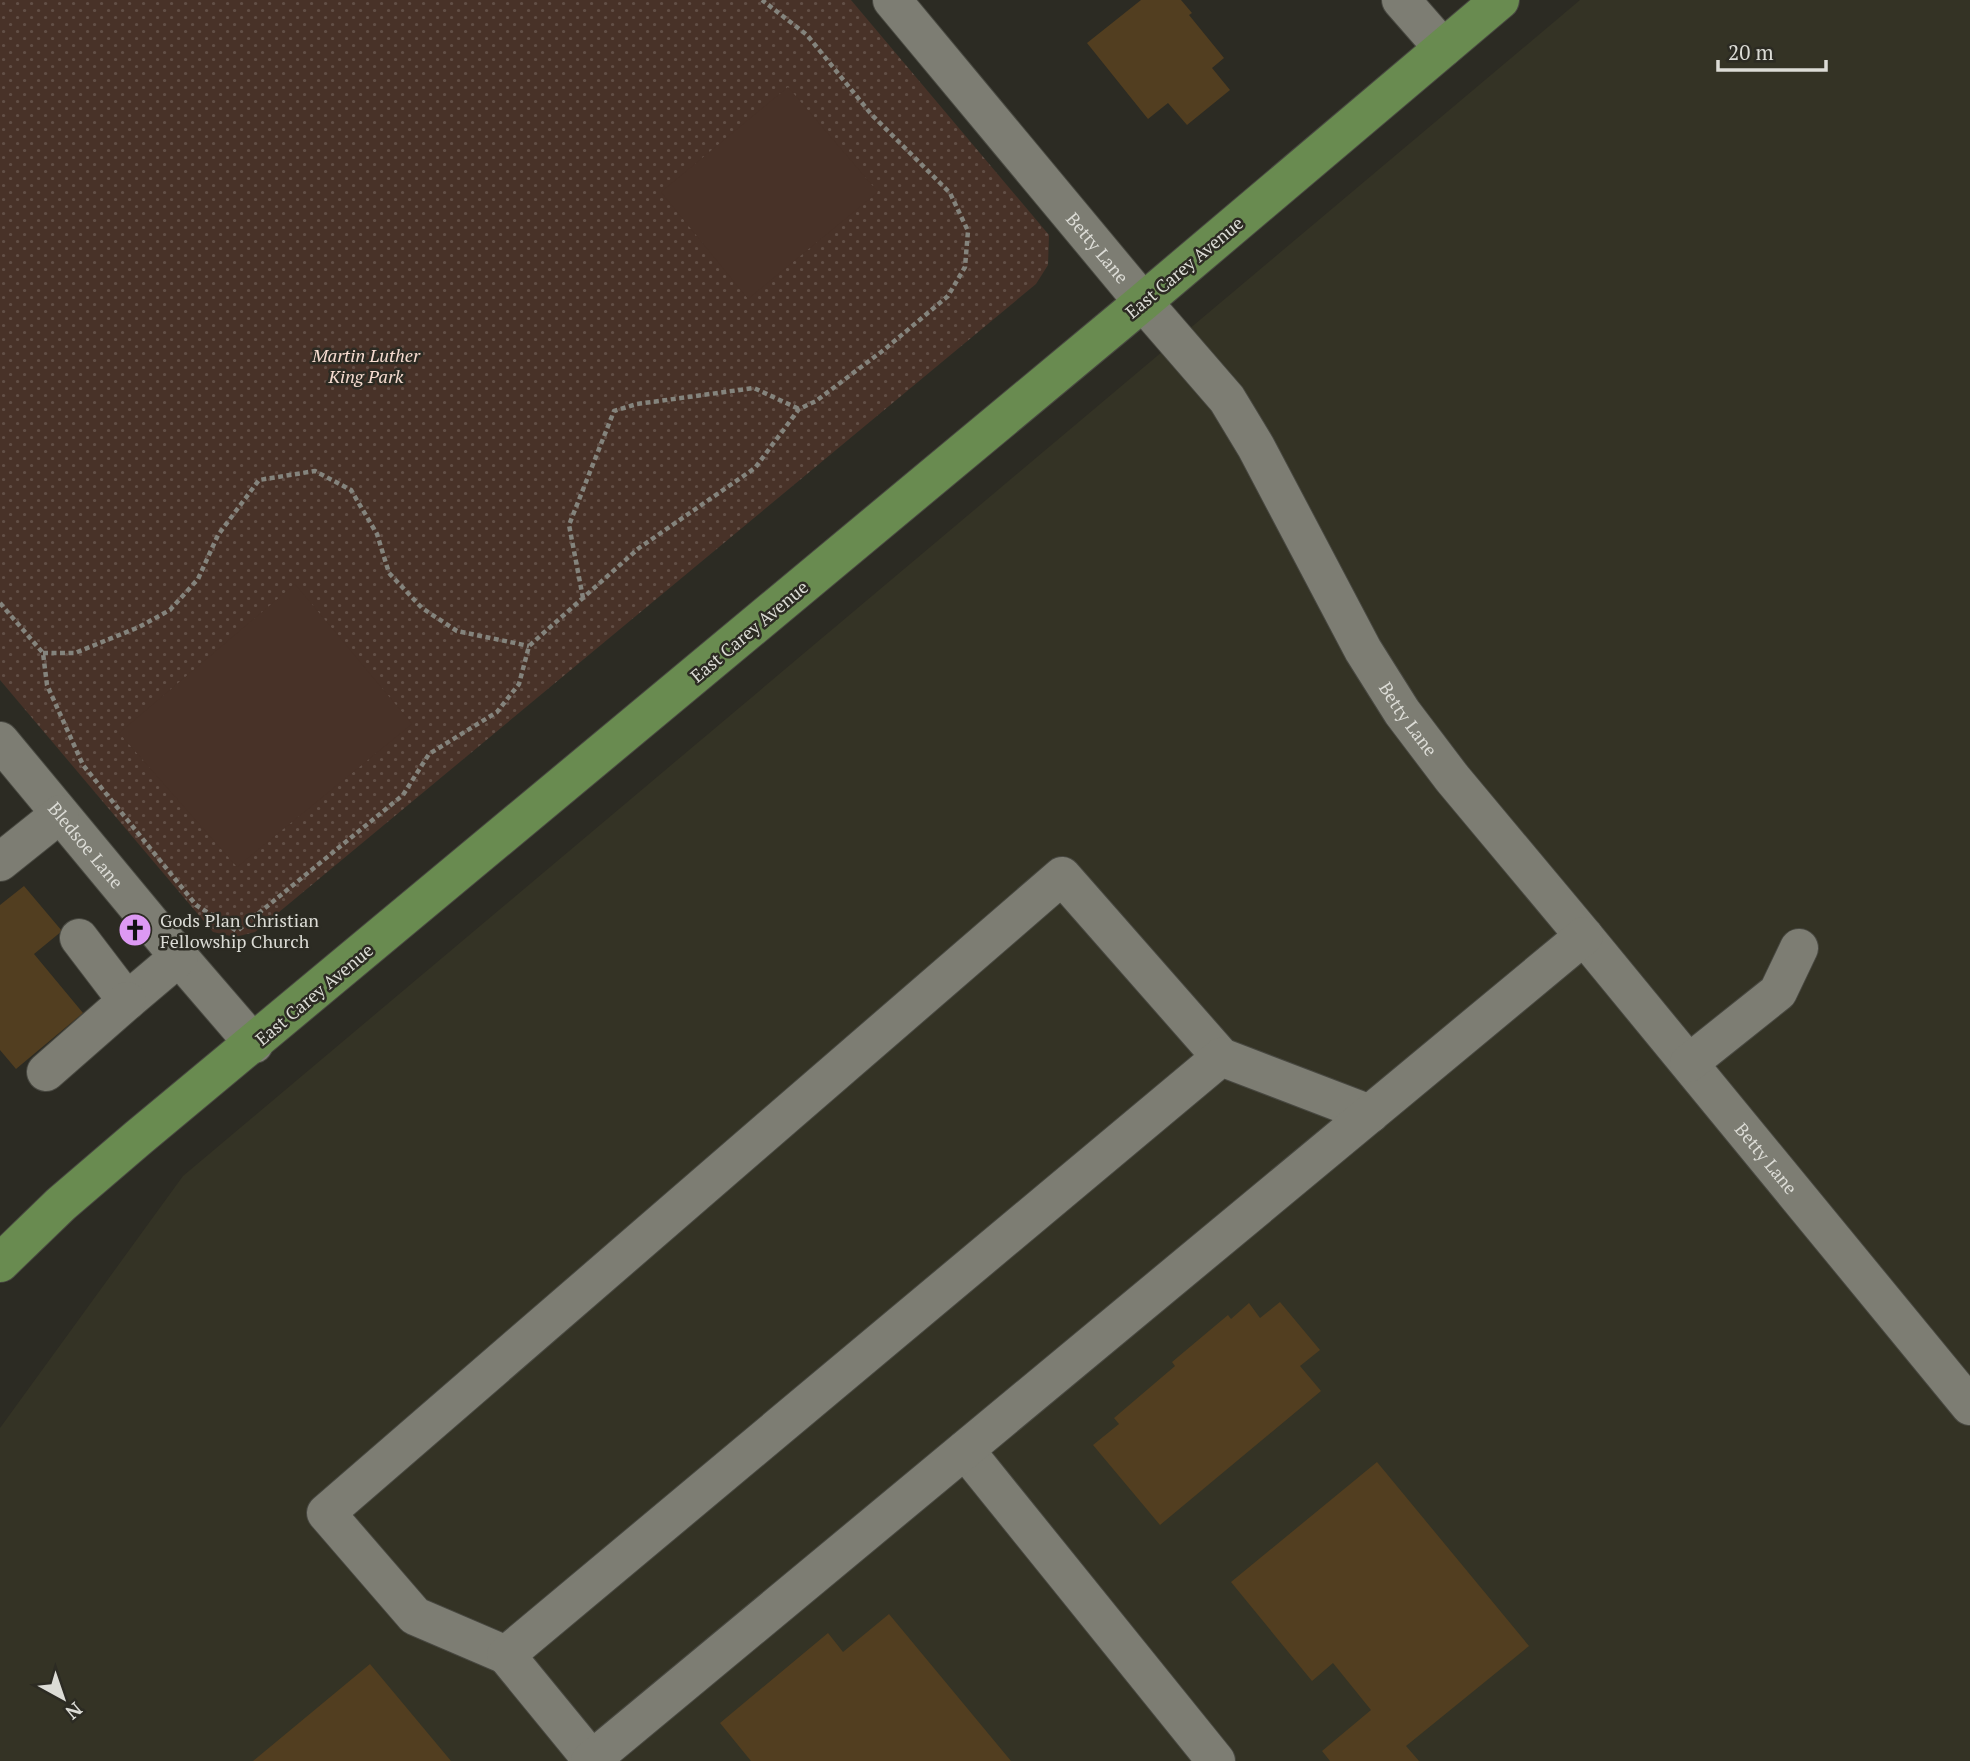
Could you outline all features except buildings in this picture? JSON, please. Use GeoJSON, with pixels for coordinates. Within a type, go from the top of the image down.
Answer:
{"type":"FeatureCollection","features":[{"type":"Feature","properties":{"kind":"main road","name":"East Carey Avenue"},"geometry":{"type":"LineString","coordinates":[[0,1264],[61,1204],[1143,302],[1500,0]]}},
{"type":"Feature","properties":{"kind":"street","name":"Betty Lane"},"geometry":{"type":"LineString","coordinates":[[892,0],[1227,399],[1256,447],[1363,650],[1402,712],[1452,778],[1970,1406]]}},
{"type":"Feature","properties":{"kind":"street"},"geometry":{"type":"LineString","coordinates":[[1401,0],[1443,48]]}},
{"type":"Feature","properties":{"kind":"street","name":"Bledsoe Lane"},"geometry":{"type":"LineString","coordinates":[[0,741],[254,1044]]}},
{"type":"Feature","properties":{"kind":"street"},"geometry":{"type":"LineString","coordinates":[[0,862],[60,814]]}},
{"type":"Feature","properties":{"kind":"street"},"geometry":{"type":"LineString","coordinates":[[1370,1114],[1221,1057],[1062,876],[326,1513],[415,1616],[506,1655],[591,1760],[1370,1114],[1584,936]]}},
{"type":"Feature","properties":{"kind":"street"},"geometry":{"type":"LineString","coordinates":[[79,938],[127,1001]]}},
{"type":"Feature","properties":{"kind":"street"},"geometry":{"type":"LineString","coordinates":[[1689,1063],[1778,992],[1799,948]]}},
{"type":"Feature","properties":{"kind":"street"},"geometry":{"type":"LineString","coordinates":[[46,1072],[179,957]]}},
{"type":"Feature","properties":{"kind":"street"},"geometry":{"type":"LineString","coordinates":[[506,1655],[1221,1057]]}},
{"type":"Feature","properties":{"kind":"street"},"geometry":{"type":"LineString","coordinates":[[965,1450],[1216,1761]]}},
{"type":"Feature","properties":{"kind":"path"},"geometry":{"type":"LineString","coordinates":[[0,603],[43,653],[47,685],[83,765],[196,905],[237,931],[403,795],[429,754],[496,712],[519,684],[529,646],[639,548],[755,468],[799,409],[816,401],[885,349],[948,296],[965,267],[968,231],[950,193],[871,114],[807,35],[762,0]]}},
{"type":"Feature","properties":{"kind":"path"},"geometry":{"type":"LineString","coordinates":[[583,598],[569,525],[614,411],[638,404],[754,388],[799,409]]}},
{"type":"Feature","properties":{"kind":"path"},"geometry":{"type":"LineString","coordinates":[[43,653],[75,653],[139,627],[170,610],[198,579],[218,535],[259,480],[315,471],[351,490],[377,534],[389,573],[422,608],[457,631],[529,646]]}},
{"type":"Feature","properties":{"kind":"shaded area"},"geometry":{"type":"Polygon","coordinates":[[[1580,0],[1970,0],[1970,1761],[0,1761],[0,1428],[183,1176],[1580,0]]]}},
{"type":"Feature","properties":{"kind":"green space","name":"Martin Luther King Park"},"geometry":{"type":"Polygon","coordinates":[[[0,0],[851,0],[1049,235],[1048,265],[1036,284],[255,932],[235,937],[213,932],[0,680],[0,0]]]}},
{"type":"Feature","properties":{"kind":"green space"},"geometry":{"type":"Polygon","coordinates":[[[788,87],[878,192],[748,299],[661,192],[788,87]]]}},
{"type":"Feature","properties":{"kind":"green space"},"geometry":{"type":"Polygon","coordinates":[[[295,584],[412,724],[237,867],[119,733],[295,584]]]}},
{"type":"Feature","properties":{"kind":"place","name":"Gods Plan Christian Fellowship Church"},"geometry":{"type":"Point","coordinates":[135,930]}}]}
